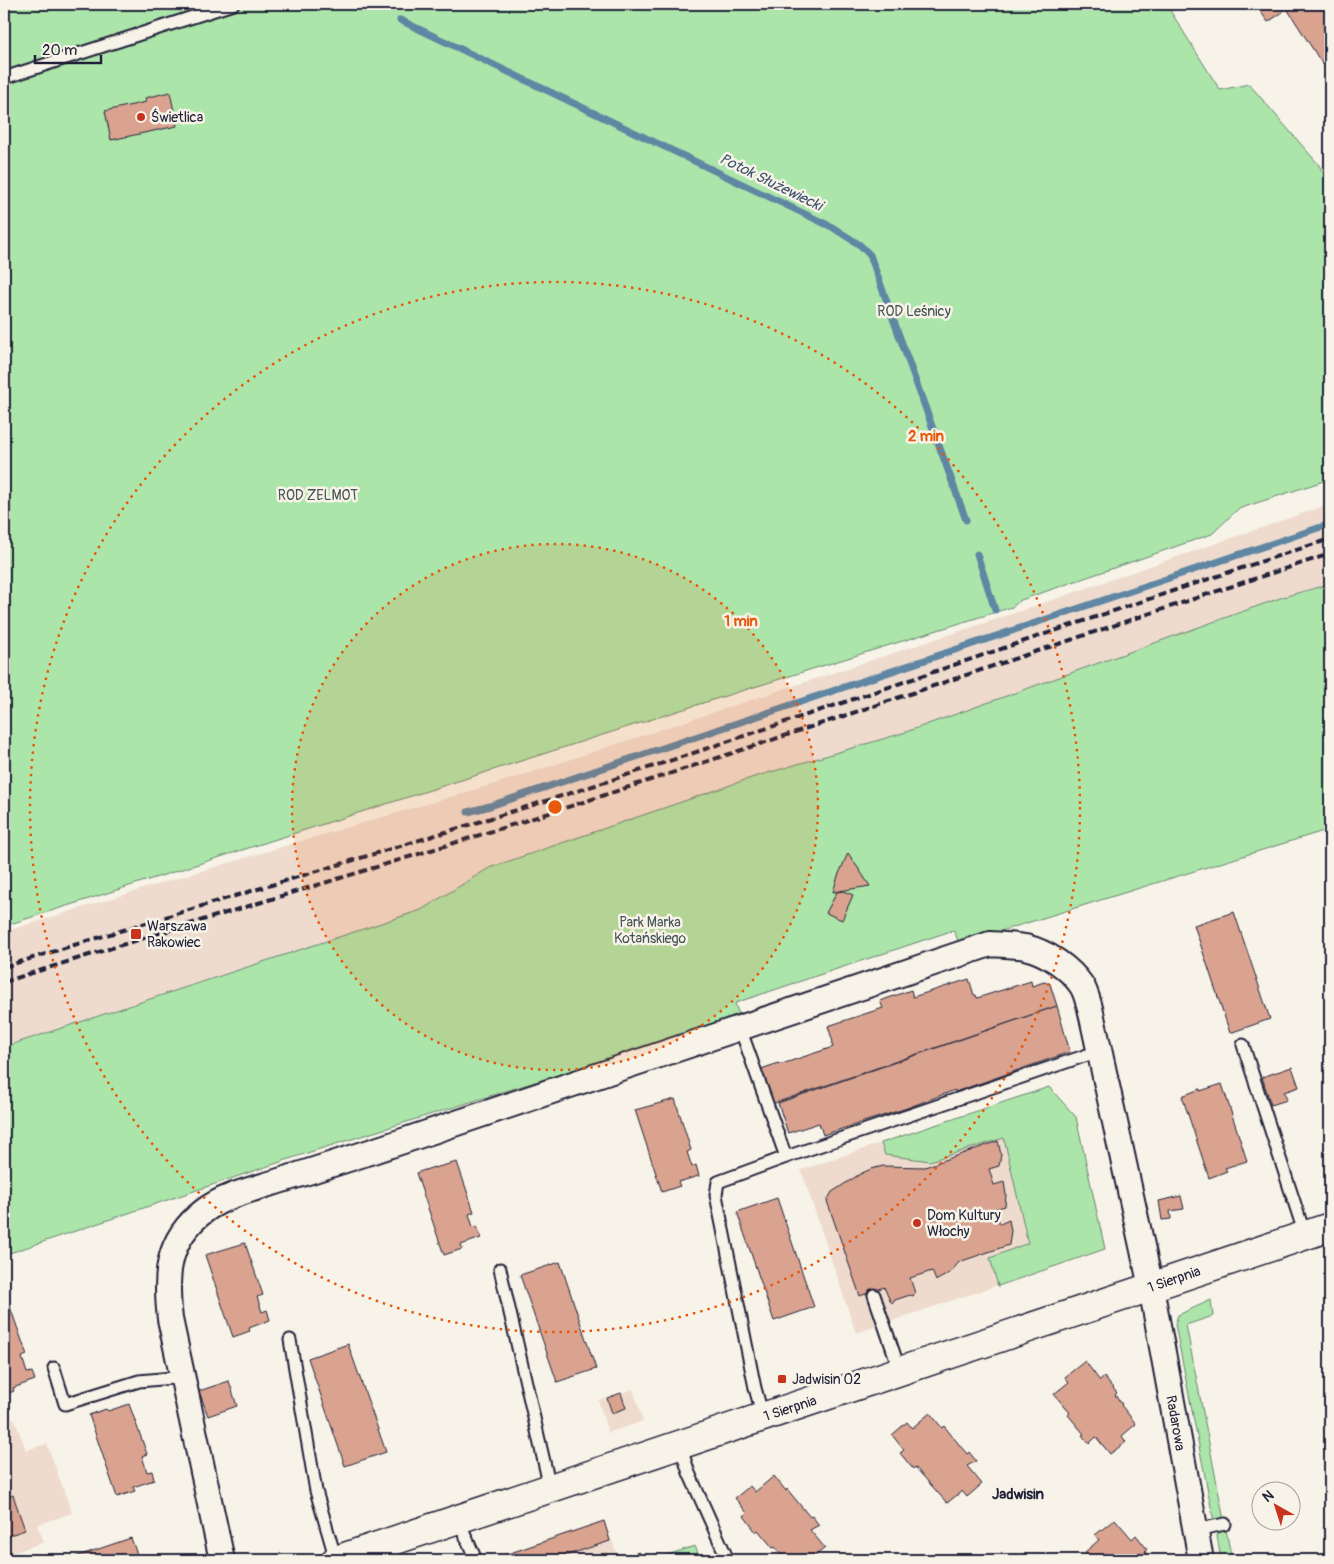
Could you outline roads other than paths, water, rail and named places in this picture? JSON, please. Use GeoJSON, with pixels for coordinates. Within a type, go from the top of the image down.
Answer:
{"type":"FeatureCollection","features":[{"type":"Feature","properties":{"kind":"street","name":"Radarowa"},"geometry":{"type":"LineString","coordinates":[[222,1560],[170,1319],[167,1294],[167,1274],[176,1243],[194,1220],[205,1210],[233,1196],[384,1148],[990,944],[1024,947],[1038,951],[1055,961],[1072,973],[1083,988],[1090,1008],[1151,1287],[1201,1560]]}},
{"type":"Feature","properties":{"kind":"street","name":"1 Sierpnia"},"geometry":{"type":"LineString","coordinates":[[336,1560],[1330,1227]]}},
{"type":"Feature","properties":{"kind":"lane"},"geometry":{"type":"LineString","coordinates":[[4,78],[233,4]]}},
{"type":"Feature","properties":{"kind":"lane"},"geometry":{"type":"LineString","coordinates":[[740,1028],[786,1157]]}},
{"type":"Feature","properties":{"kind":"lane"},"geometry":{"type":"LineString","coordinates":[[1244,1044],[1305,1235]]}},
{"type":"Feature","properties":{"kind":"lane"},"geometry":{"type":"LineString","coordinates":[[763,1417],[716,1195],[718,1182],[786,1157],[1100,1051]]}},
{"type":"Feature","properties":{"kind":"lane"},"geometry":{"type":"LineString","coordinates":[[500,1269],[550,1488]]}},
{"type":"Feature","properties":{"kind":"lane"},"geometry":{"type":"LineString","coordinates":[[874,1295],[900,1371]]}},
{"type":"Feature","properties":{"kind":"lane"},"geometry":{"type":"LineString","coordinates":[[290,1340],[316,1491],[336,1560]]}},
{"type":"Feature","properties":{"kind":"lane"},"geometry":{"type":"LineString","coordinates":[[54,1368],[66,1404],[139,1381],[183,1377]]}},
{"type":"Feature","properties":{"kind":"lane"},"geometry":{"type":"LineString","coordinates":[[680,1445],[689,1473],[728,1560]]}},
{"type":"Feature","properties":{"kind":"lane"},"geometry":{"type":"LineString","coordinates":[[458,1519],[476,1560]]}},
{"type":"Feature","properties":{"kind":"lane"},"geometry":{"type":"LineString","coordinates":[[1195,1530],[1225,1524]]}},
{"type":"Feature","properties":{"kind":"waterway","name":"Potok Służewiecki"},"geometry":{"type":"LineString","coordinates":[[400,20],[832,227],[860,245],[870,255],[966,520]]}},
{"type":"Feature","properties":{"kind":"waterway"},"geometry":{"type":"LineString","coordinates":[[468,812],[1330,524]]}},
{"type":"Feature","properties":{"kind":"waterway","name":"Potok Służewiecki"},"geometry":{"type":"LineString","coordinates":[[977,554],[995,610]]}},
{"type":"Feature","properties":{"kind":"railway"},"geometry":{"type":"LineString","coordinates":[[4,967],[476,823],[633,773],[1330,539]]}},
{"type":"Feature","properties":{"kind":"railway"},"geometry":{"type":"LineString","coordinates":[[4,982],[554,811],[1330,554]]}},
{"type":"Feature","properties":{"kind":"place","name":"Świetlica"},"geometry":{"type":"Point","coordinates":[141,117]}},
{"type":"Feature","properties":{"kind":"place","name":"Warszawa Rakowiec"},"geometry":{"type":"Point","coordinates":[136,934]}},
{"type":"Feature","properties":{"kind":"place","name":"Dom Kultury Włochy"},"geometry":{"type":"Point","coordinates":[917,1223]}},
{"type":"Feature","properties":{"kind":"place","name":"Jadwisin 02"},"geometry":{"type":"Point","coordinates":[782,1379]}},
{"type":"Feature","properties":{"kind":"district","name":"Jadwisin"},"geometry":{"type":"Point","coordinates":[1018,1494]}},
{"type":"Feature","properties":{"kind":"park label","name":"ROD Leśnicy"},"geometry":{"type":"Point","coordinates":[914,311]}},
{"type":"Feature","properties":{"kind":"park label","name":"ROD ZELMOT"},"geometry":{"type":"Point","coordinates":[318,495]}},
{"type":"Feature","properties":{"kind":"park label","name":"Park Marka Kotańskiego"},"geometry":{"type":"Point","coordinates":[650,930]}}]}
